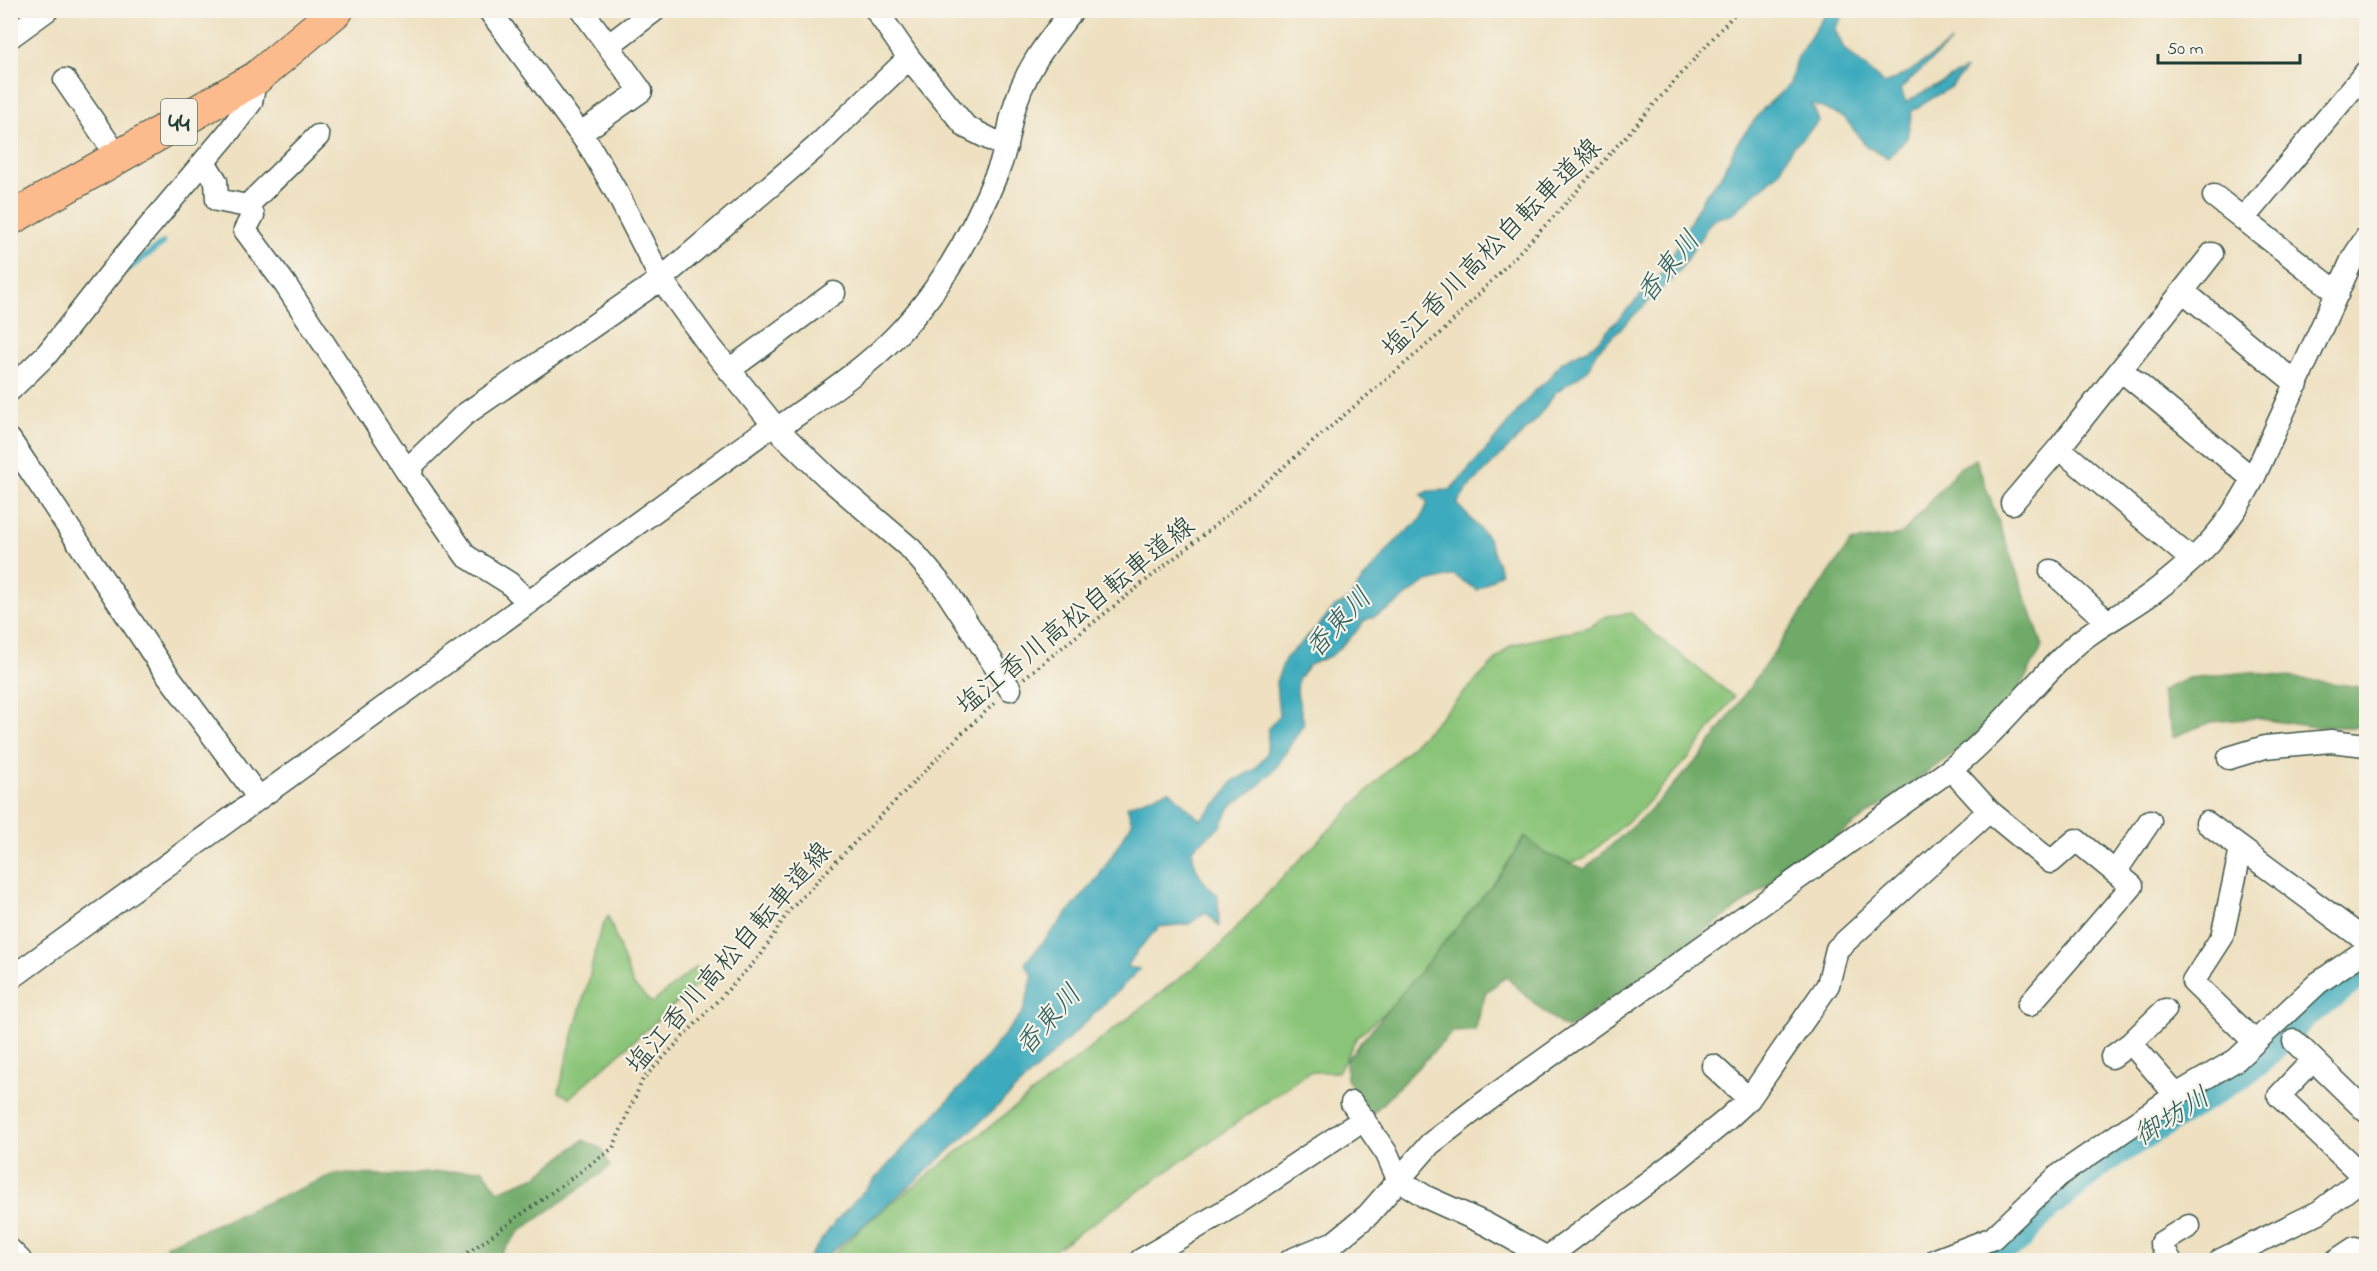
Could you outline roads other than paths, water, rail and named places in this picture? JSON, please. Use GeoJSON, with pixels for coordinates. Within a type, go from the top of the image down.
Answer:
{"type":"FeatureCollection","features":[{"type":"Feature","properties":{"kind":"main road","name":"44"},"geometry":{"type":"LineString","coordinates":[[14,211],[118,157],[256,78],[337,10]]}},
{"type":"Feature","properties":{"kind":"street"},"geometry":{"type":"LineString","coordinates":[[10,37],[47,10]]}},
{"type":"Feature","properties":{"kind":"street"},"geometry":{"type":"LineString","coordinates":[[489,10],[581,133],[618,195],[661,279],[729,370],[775,427],[828,478],[910,549],[945,589],[1010,689]]}},
{"type":"Feature","properties":{"kind":"street"},"geometry":{"type":"LineString","coordinates":[[581,133],[641,91],[582,10]]}},
{"type":"Feature","properties":{"kind":"street"},"geometry":{"type":"LineString","coordinates":[[609,45],[655,10]]}},
{"type":"Feature","properties":{"kind":"street"},"geometry":{"type":"LineString","coordinates":[[876,10],[909,58],[966,127],[1006,147]]}},
{"type":"Feature","properties":{"kind":"street"},"geometry":{"type":"LineString","coordinates":[[12,972],[259,798],[878,354],[922,304],[965,240],[999,168],[1012,116],[1028,70],[1044,45],[1072,10]]}},
{"type":"Feature","properties":{"kind":"street"},"geometry":{"type":"LineString","coordinates":[[411,477],[412,465],[464,415],[661,279],[816,147],[909,58]]}},
{"type":"Feature","properties":{"kind":"street"},"geometry":{"type":"LineString","coordinates":[[2243,219],[2367,72]]}},
{"type":"Feature","properties":{"kind":"street"},"geometry":{"type":"LineString","coordinates":[[10,390],[46,354],[121,260],[204,162],[251,102],[256,78]]}},
{"type":"Feature","properties":{"kind":"street"},"geometry":{"type":"LineString","coordinates":[[65,80],[118,157]]}},
{"type":"Feature","properties":{"kind":"street"},"geometry":{"type":"LineString","coordinates":[[247,206],[318,136]]}},
{"type":"Feature","properties":{"kind":"street"},"geometry":{"type":"LineString","coordinates":[[204,162],[216,182],[217,200],[247,206],[252,215],[245,230],[285,284],[411,477],[466,556],[509,583],[529,603]]}},
{"type":"Feature","properties":{"kind":"street"},"geometry":{"type":"LineString","coordinates":[[2214,196],[2338,293]]}},
{"type":"Feature","properties":{"kind":"street"},"geometry":{"type":"LineString","coordinates":[[1291,1260],[1335,1242],[1368,1215],[1430,1144],[1973,752],[2069,650],[2150,595],[2217,537],[2240,505],[2353,258],[2367,238]]}},
{"type":"Feature","properties":{"kind":"street"},"geometry":{"type":"LineString","coordinates":[[2012,503],[2059,448],[2212,254]]}},
{"type":"Feature","properties":{"kind":"street"},"geometry":{"type":"LineString","coordinates":[[2184,292],[2297,384]]}},
{"type":"Feature","properties":{"kind":"street"},"geometry":{"type":"LineString","coordinates":[[729,370],[834,293]]}},
{"type":"Feature","properties":{"kind":"street"},"geometry":{"type":"LineString","coordinates":[[2121,370],[2253,479]]}},
{"type":"Feature","properties":{"kind":"street"},"geometry":{"type":"LineString","coordinates":[[10,440],[159,663],[259,798]]}},
{"type":"Feature","properties":{"kind":"street"},"geometry":{"type":"LineString","coordinates":[[2059,448],[2192,560]]}},
{"type":"Feature","properties":{"kind":"street"},"geometry":{"type":"LineString","coordinates":[[2051,571],[2108,622]]}},
{"type":"Feature","properties":{"kind":"street"},"geometry":{"type":"LineString","coordinates":[[2229,758],[2265,747],[2331,741],[2367,745]]}},
{"type":"Feature","properties":{"kind":"street"},"geometry":{"type":"LineString","coordinates":[[1951,769],[1989,811],[2051,862],[2076,840],[2132,886],[2029,1005]]}},
{"type":"Feature","properties":{"kind":"street"},"geometry":{"type":"LineString","coordinates":[[1141,1260],[1233,1206],[1358,1111],[1387,1154],[1398,1179],[1426,1197],[1486,1224],[1547,1260],[1671,1165],[1749,1099],[1828,985],[1837,949],[1989,811]]}},
{"type":"Feature","properties":{"kind":"street"},"geometry":{"type":"LineString","coordinates":[[2115,873],[2150,821]]}},
{"type":"Feature","properties":{"kind":"street"},"geometry":{"type":"LineString","coordinates":[[2207,824],[2367,941]]}},
{"type":"Feature","properties":{"kind":"street"},"geometry":{"type":"LineString","coordinates":[[2241,849],[2222,937],[2193,982],[2255,1042]]}},
{"type":"Feature","properties":{"kind":"street"},"geometry":{"type":"LineString","coordinates":[[1936,1260],[1993,1239],[2058,1176],[2176,1095],[2236,1060],[2318,983],[2367,950]]}},
{"type":"Feature","properties":{"kind":"street"},"geometry":{"type":"LineString","coordinates":[[2112,1057],[2165,1010]]}},
{"type":"Feature","properties":{"kind":"street"},"geometry":{"type":"LineString","coordinates":[[2294,1041],[2367,1111]]}},
{"type":"Feature","properties":{"kind":"street"},"geometry":{"type":"LineString","coordinates":[[2130,1043],[2176,1095]]}},
{"type":"Feature","properties":{"kind":"street"},"geometry":{"type":"LineString","coordinates":[[2221,1260],[2319,1212],[2365,1178],[2279,1096],[2313,1060]]}},
{"type":"Feature","properties":{"kind":"street"},"geometry":{"type":"LineString","coordinates":[[1713,1066],[1749,1099]]}},
{"type":"Feature","properties":{"kind":"street"},"geometry":{"type":"LineString","coordinates":[[2170,1260],[2161,1243],[2189,1227]]}},
{"type":"Feature","properties":{"kind":"street"},"geometry":{"type":"LineString","coordinates":[[10,1250],[20,1260]]}},
{"type":"Feature","properties":{"kind":"water","name":"香東川"},"geometry":{"type":"Polygon","coordinates":[[[1830,10],[1846,11],[1835,29],[1844,49],[1885,84],[1909,72],[1951,42],[1900,89],[1906,102],[1966,69],[1952,86],[1912,111],[1907,138],[1888,158],[1867,147],[1844,117],[1812,104],[1819,121],[1791,149],[1780,172],[1731,215],[1716,218],[1710,223],[1678,273],[1596,352],[1589,369],[1555,393],[1535,421],[1468,488],[1457,504],[1488,538],[1501,573],[1477,590],[1454,575],[1424,583],[1388,610],[1364,621],[1332,655],[1309,665],[1298,679],[1297,693],[1304,723],[1276,768],[1256,788],[1230,807],[1221,826],[1192,849],[1200,875],[1207,886],[1218,895],[1219,926],[1206,912],[1189,924],[1159,927],[1138,950],[1127,967],[1140,969],[1028,1078],[913,1183],[822,1260],[807,1260],[834,1223],[969,1078],[1023,1012],[1033,976],[1025,963],[1099,876],[1132,823],[1127,806],[1169,790],[1200,820],[1222,798],[1233,781],[1254,770],[1267,754],[1268,729],[1279,716],[1276,682],[1285,659],[1333,608],[1350,599],[1360,583],[1394,543],[1420,520],[1428,503],[1421,495],[1429,491],[1450,490],[1534,391],[1549,379],[1560,363],[1594,345],[1663,272],[1704,196],[1721,176],[1737,143],[1764,108],[1790,84],[1796,59],[1830,10]]]}},
{"type":"Feature","properties":{"kind":"waterway"},"geometry":{"type":"LineString","coordinates":[[124,272],[163,243]]}},
{"type":"Feature","properties":{"kind":"waterway","name":"御坊川"},"geometry":{"type":"LineString","coordinates":[[1975,1260],[2015,1238],[2042,1208],[2105,1156],[2238,1073],[2260,1056],[2300,1015],[2366,966]]}}]}
